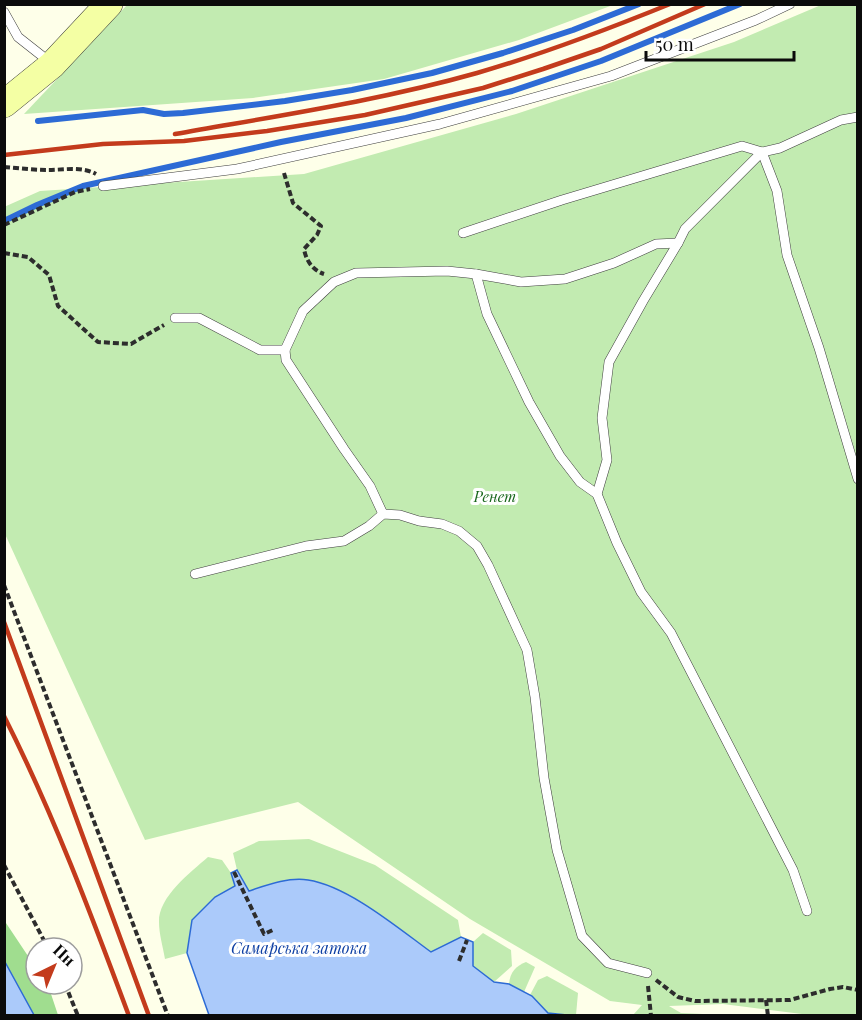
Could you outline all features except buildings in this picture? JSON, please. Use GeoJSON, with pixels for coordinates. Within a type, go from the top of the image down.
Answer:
{"type":"FeatureCollection","features":[{"type":"Feature","properties":{"kind":"street"},"geometry":{"type":"LineString","coordinates":[[4,104],[52,64],[109,4]]}},
{"type":"Feature","properties":{"kind":"lane"},"geometry":{"type":"LineString","coordinates":[[103,182],[237,169],[440,124],[610,76],[756,20],[790,4]]}},
{"type":"Feature","properties":{"kind":"lane"},"geometry":{"type":"LineString","coordinates":[[4,12],[18,37],[52,64]]}},
{"type":"Feature","properties":{"kind":"lane"},"geometry":{"type":"LineString","coordinates":[[463,233],[562,200],[742,146],[762,152],[780,148],[841,120],[858,117]]}},
{"type":"Feature","properties":{"kind":"lane"},"geometry":{"type":"LineString","coordinates":[[597,494],[607,460],[602,418],[609,362],[685,229],[762,152]]}},
{"type":"Feature","properties":{"kind":"lane"},"geometry":{"type":"LineString","coordinates":[[762,152],[777,191],[787,255],[819,348],[858,479]]}},
{"type":"Feature","properties":{"kind":"lane"},"geometry":{"type":"LineString","coordinates":[[383,513],[370,486],[286,360],[285,350],[303,311],[334,282],[356,273],[447,272],[476,274],[521,282],[565,279],[614,263],[656,244],[678,243]]}},
{"type":"Feature","properties":{"kind":"lane"},"geometry":{"type":"LineString","coordinates":[[476,274],[487,314],[529,402],[560,456],[579,482],[597,494],[617,543],[641,592],[671,633],[793,870],[807,911]]}},
{"type":"Feature","properties":{"kind":"lane"},"geometry":{"type":"LineString","coordinates":[[176,318],[199,318],[260,350],[285,350]]}},
{"type":"Feature","properties":{"kind":"lane"},"geometry":{"type":"LineString","coordinates":[[195,574],[306,546],[344,541],[383,513],[442,524],[459,531],[477,546],[527,650],[556,850],[582,936],[608,963],[647,973]]}},
{"type":"Feature","properties":{"kind":"path"},"geometry":{"type":"LineString","coordinates":[[280,160],[293,203],[321,226],[317,235],[304,249],[306,259],[318,272],[330,277],[334,282]]}},
{"type":"Feature","properties":{"kind":"path"},"geometry":{"type":"LineString","coordinates":[[4,167],[90,171],[103,182]]}},
{"type":"Feature","properties":{"kind":"path"},"geometry":{"type":"LineString","coordinates":[[4,225],[40,207],[103,182]]}},
{"type":"Feature","properties":{"kind":"path"},"geometry":{"type":"LineString","coordinates":[[4,253],[28,257],[49,275],[58,306],[98,342],[131,344],[176,318]]}},
{"type":"Feature","properties":{"kind":"path"},"geometry":{"type":"LineString","coordinates":[[4,585],[168,1016]]}},
{"type":"Feature","properties":{"kind":"path"},"geometry":{"type":"LineString","coordinates":[[4,865],[42,936]]}},
{"type":"Feature","properties":{"kind":"path"},"geometry":{"type":"LineString","coordinates":[[234,872],[262,935],[273,930]]}},
{"type":"Feature","properties":{"kind":"path"},"geometry":{"type":"LineString","coordinates":[[459,961],[467,940]]}},
{"type":"Feature","properties":{"kind":"path"},"geometry":{"type":"LineString","coordinates":[[647,973],[678,997],[695,1001],[790,1000],[843,987],[858,990]]}},
{"type":"Feature","properties":{"kind":"path"},"geometry":{"type":"LineString","coordinates":[[70,996],[78,1016]]}},
{"type":"Feature","properties":{"kind":"path"},"geometry":{"type":"LineString","coordinates":[[766,1000],[768,1016]]}},
{"type":"Feature","properties":{"kind":"path"},"geometry":{"type":"LineString","coordinates":[[650,1005],[651,1016]]}},
{"type":"Feature","properties":{"kind":"green space"},"geometry":{"type":"Polygon","coordinates":[[[127,5],[613,5],[519,40],[384,79],[253,98],[24,114],[127,5]]]}},
{"type":"Feature","properties":{"kind":"green space","name":"Ренет"},"geometry":{"type":"Polygon","coordinates":[[[821,5],[857,5],[857,1015],[800,1015],[802,1014],[723,1004],[669,1006],[681,1013],[725,1015],[633,1015],[642,1005],[610,1001],[470,919],[298,802],[145,840],[5,534],[4,207],[40,191],[304,174],[516,114],[734,42],[821,5]]]}},
{"type":"Feature","properties":{"kind":"green space"},"geometry":{"type":"Polygon","coordinates":[[[309,839],[375,865],[458,920],[461,937],[431,952],[377,913],[276,882],[249,891],[237,870],[233,853],[259,841],[309,839]]]}},
{"type":"Feature","properties":{"kind":"green space"},"geometry":{"type":"Polygon","coordinates":[[[208,857],[222,860],[231,873],[235,886],[215,897],[192,920],[187,953],[165,959],[159,922],[164,903],[177,886],[208,857]]]}},
{"type":"Feature","properties":{"kind":"green space"},"geometry":{"type":"Polygon","coordinates":[[[4,920],[24,950],[24,996],[52,996],[58,1015],[34,1015],[5,962],[4,920]]]}},
{"type":"Feature","properties":{"kind":"green space"},"geometry":{"type":"Polygon","coordinates":[[[483,933],[511,950],[512,966],[494,982],[473,966],[473,942],[483,933]]]}},
{"type":"Feature","properties":{"kind":"green space"},"geometry":{"type":"Polygon","coordinates":[[[526,962],[535,967],[524,992],[509,984],[514,970],[526,962]]]}},
{"type":"Feature","properties":{"kind":"green space"},"geometry":{"type":"Polygon","coordinates":[[[547,976],[578,993],[576,1015],[548,1013],[530,995],[538,980],[547,976]]]}},
{"type":"Feature","properties":{"kind":"water","name":"Самарська затока"},"geometry":{"type":"Polygon","coordinates":[[[237,870],[249,891],[278,882],[300,879],[339,890],[372,909],[431,952],[461,937],[473,942],[473,966],[494,982],[509,984],[532,996],[548,1013],[567,1015],[209,1015],[187,953],[192,920],[215,897],[235,886],[231,873],[237,870]]]}},
{"type":"Feature","properties":{"kind":"water"},"geometry":{"type":"Polygon","coordinates":[[[5,962],[34,1015],[5,1015],[5,962]]]}},
{"type":"Feature","properties":{"kind":"waterway"},"geometry":{"type":"LineString","coordinates":[[38,121],[143,110],[164,114],[183,113],[285,101],[352,90],[432,73],[503,53],[573,30],[639,4]]}},
{"type":"Feature","properties":{"kind":"waterway"},"geometry":{"type":"LineString","coordinates":[[4,221],[83,186],[281,142],[406,118],[512,91],[601,61],[740,4]]}},
{"type":"Feature","properties":{"kind":"railway"},"geometry":{"type":"LineString","coordinates":[[175,134],[327,107],[440,83],[550,50],[670,4]]}},
{"type":"Feature","properties":{"kind":"railway"},"geometry":{"type":"LineString","coordinates":[[4,155],[103,144],[184,141],[267,131],[365,115],[483,88],[543,69],[601,49],[705,4]]}},
{"type":"Feature","properties":{"kind":"railway"},"geometry":{"type":"LineString","coordinates":[[4,622],[149,1016]]}},
{"type":"Feature","properties":{"kind":"railway"},"geometry":{"type":"LineString","coordinates":[[4,716],[55,827],[129,1016]]}}]}
